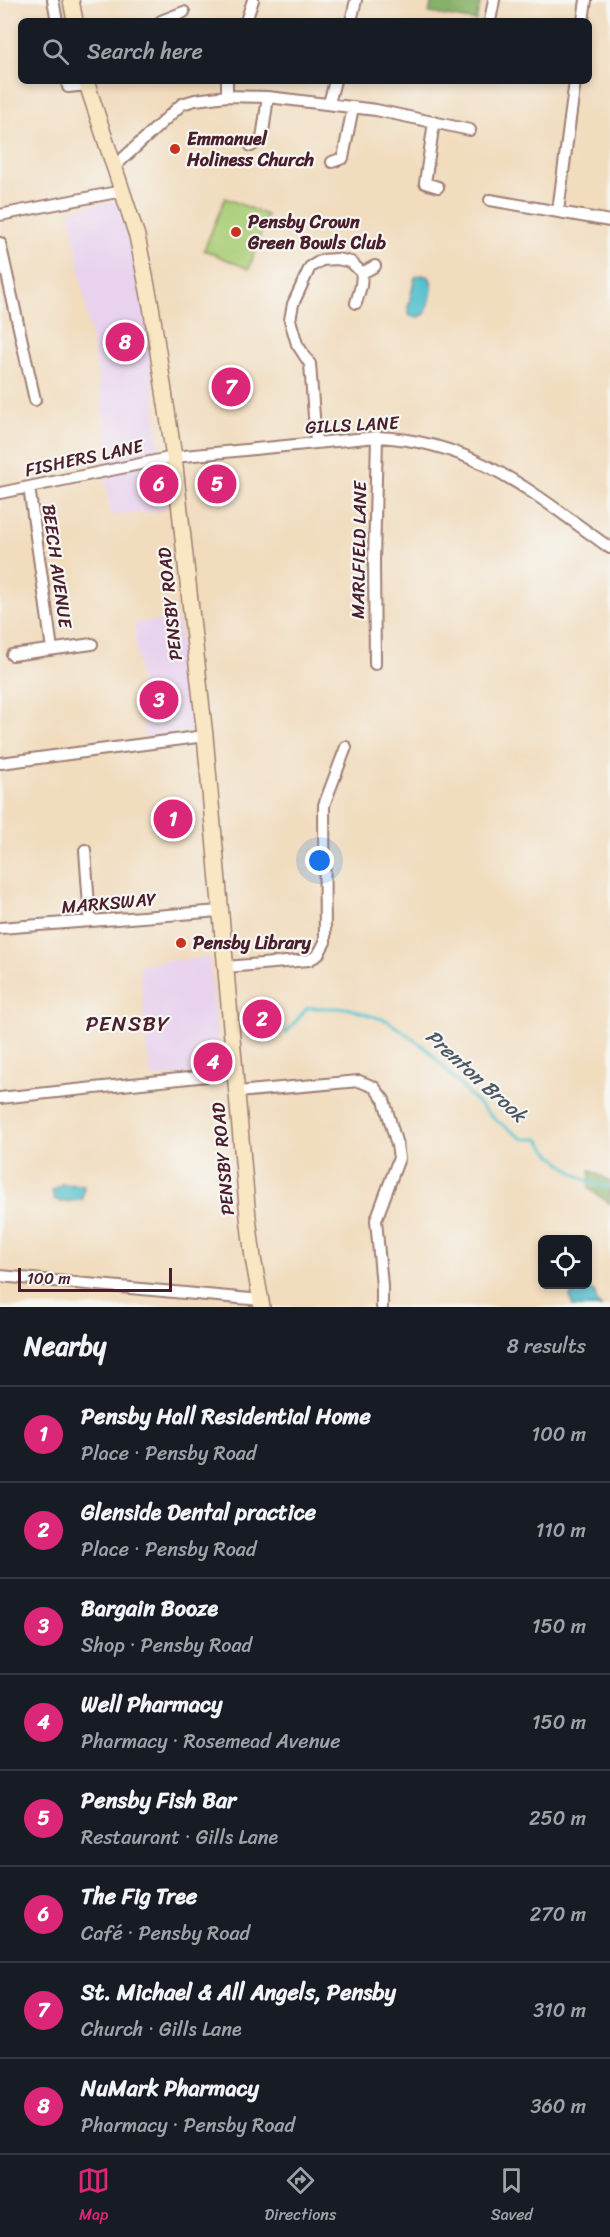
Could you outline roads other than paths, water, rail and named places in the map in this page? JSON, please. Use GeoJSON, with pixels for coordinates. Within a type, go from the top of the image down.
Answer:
{"type":"FeatureCollection","features":[{"type":"Feature","properties":{"kind":"main road","name":"PENSBY ROAD"},"geometry":{"type":"LineString","coordinates":[[87,84],[137,236],[174,457],[205,736],[249,1227],[262,1304]]}},
{"type":"Feature","properties":{"kind":"street"},"geometry":{"type":"LineString","coordinates":[[247,18],[253,0]]}},
{"type":"Feature","properties":{"kind":"street"},"geometry":{"type":"LineString","coordinates":[[352,18],[356,0]]}},
{"type":"Feature","properties":{"kind":"street"},"geometry":{"type":"LineString","coordinates":[[491,18],[494,0]]}},
{"type":"Feature","properties":{"kind":"street"},"geometry":{"type":"LineString","coordinates":[[583,18],[586,0]]}},
{"type":"Feature","properties":{"kind":"street"},"geometry":{"type":"LineString","coordinates":[[55,10],[73,10]]}},
{"type":"Feature","properties":{"kind":"street"},"geometry":{"type":"LineString","coordinates":[[169,18],[184,12]]}},
{"type":"Feature","properties":{"kind":"street","name":"PENSBY ROAD"},"geometry":{"type":"LineString","coordinates":[[68,84],[68,87],[82,84]]}},
{"type":"Feature","properties":{"kind":"street"},"geometry":{"type":"LineString","coordinates":[[227,84],[227,96]]}},
{"type":"Feature","properties":{"kind":"street"},"geometry":{"type":"LineString","coordinates":[[329,103],[334,84]]}},
{"type":"Feature","properties":{"kind":"street"},"geometry":{"type":"LineString","coordinates":[[558,211],[575,84]]}},
{"type":"Feature","properties":{"kind":"street"},"geometry":{"type":"LineString","coordinates":[[115,166],[182,104],[227,96],[268,97],[353,106],[470,130]]}},
{"type":"Feature","properties":{"kind":"street"},"geometry":{"type":"LineString","coordinates":[[251,146],[265,143],[268,97]]}},
{"type":"Feature","properties":{"kind":"street"},"geometry":{"type":"LineString","coordinates":[[332,162],[347,161],[353,106]]}},
{"type":"Feature","properties":{"kind":"street"},"geometry":{"type":"LineString","coordinates":[[434,122],[425,183],[438,187]]}},
{"type":"Feature","properties":{"kind":"street"},"geometry":{"type":"LineString","coordinates":[[0,215],[122,191]]}},
{"type":"Feature","properties":{"kind":"street"},"geometry":{"type":"LineString","coordinates":[[490,200],[610,221]]}},
{"type":"Feature","properties":{"kind":"street"},"geometry":{"type":"LineString","coordinates":[[0,243],[35,400]]}},
{"type":"Feature","properties":{"kind":"street"},"geometry":{"type":"LineString","coordinates":[[316,443],[310,364],[297,344],[290,320],[293,304],[309,267],[322,260],[337,259],[351,262],[362,273],[356,303]]}},
{"type":"Feature","properties":{"kind":"street"},"geometry":{"type":"LineString","coordinates":[[362,273],[375,266]]}},
{"type":"Feature","properties":{"kind":"street","name":"GILLS LANE"},"geometry":{"type":"LineString","coordinates":[[174,457],[377,437],[405,438],[446,448],[478,460],[523,487],[610,548]]}},
{"type":"Feature","properties":{"kind":"street","name":"MARLFIELD LANE"},"geometry":{"type":"LineString","coordinates":[[375,664],[374,561],[377,437]]}},
{"type":"Feature","properties":{"kind":"street","name":"FISHERS LANE"},"geometry":{"type":"LineString","coordinates":[[0,493],[174,457]]}},
{"type":"Feature","properties":{"kind":"street","name":"BEECH AVENUE"},"geometry":{"type":"LineString","coordinates":[[29,487],[52,649]]}},
{"type":"Feature","properties":{"kind":"street","name":"BEECH AVENUE"},"geometry":{"type":"LineString","coordinates":[[12,655],[92,644]]}},
{"type":"Feature","properties":{"kind":"street"},"geometry":{"type":"LineString","coordinates":[[1,763],[205,736]]}},
{"type":"Feature","properties":{"kind":"street"},"geometry":{"type":"LineString","coordinates":[[226,967],[309,960],[318,955],[325,942],[324,805],[346,747]]}},
{"type":"Feature","properties":{"kind":"street"},"geometry":{"type":"LineString","coordinates":[[85,850],[90,921]]}},
{"type":"Feature","properties":{"kind":"street","name":"MARKSWAY"},"geometry":{"type":"LineString","coordinates":[[0,928],[220,911]]}},
{"type":"Feature","properties":{"kind":"street"},"geometry":{"type":"LineString","coordinates":[[0,1098],[236,1073]]}},
{"type":"Feature","properties":{"kind":"street"},"geometry":{"type":"LineString","coordinates":[[237,1092],[359,1081],[374,1087],[384,1100],[398,1145],[399,1158],[376,1220],[382,1307]]}},
{"type":"Feature","properties":{"kind":"street"},"geometry":{"type":"LineString","coordinates":[[0,1276],[262,1304]]}},
{"type":"Feature","properties":{"kind":"water"},"geometry":{"type":"Polygon","coordinates":[[[422,275],[429,277],[431,281],[430,300],[425,314],[419,317],[410,316],[408,308],[415,277],[422,275]]]}},
{"type":"Feature","properties":{"kind":"water"},"geometry":{"type":"Polygon","coordinates":[[[62,1184],[84,1185],[82,1200],[62,1202],[54,1199],[52,1191],[62,1184]]]}},
{"type":"Feature","properties":{"kind":"water"},"geometry":{"type":"Polygon","coordinates":[[[579,1289],[594,1291],[598,1305],[602,1307],[573,1307],[570,1296],[579,1289]]]}},
{"type":"Feature","properties":{"kind":"waterway","name":"Prenton Brook"},"geometry":{"type":"LineString","coordinates":[[286,1033],[307,1008],[346,1008],[388,1021],[427,1049],[471,1097],[497,1121],[523,1139],[539,1139],[560,1163],[580,1177],[601,1186],[610,1187]]}},
{"type":"Feature","properties":{"kind":"place","name":"Emmanuel Holiness Church"},"geometry":{"type":"Point","coordinates":[175,149]}},
{"type":"Feature","properties":{"kind":"place","name":"Pensby Crown Green Bowls Club"},"geometry":{"type":"Point","coordinates":[236,232]}},
{"type":"Feature","properties":{"kind":"place","name":"NuMark Pharmacy"},"geometry":{"type":"Point","coordinates":[125,342]}},
{"type":"Feature","properties":{"kind":"place","name":"St. Michael & All Angels, Pensby"},"geometry":{"type":"Point","coordinates":[231,387]}},
{"type":"Feature","properties":{"kind":"place","name":"The Fig Tree"},"geometry":{"type":"Point","coordinates":[159,484]}},
{"type":"Feature","properties":{"kind":"place","name":"Pensby Fish Bar"},"geometry":{"type":"Point","coordinates":[217,484]}},
{"type":"Feature","properties":{"kind":"place","name":"Bargain Booze"},"geometry":{"type":"Point","coordinates":[159,700]}},
{"type":"Feature","properties":{"kind":"place","name":"Pensby Hall Residential Home"},"geometry":{"type":"Point","coordinates":[173,819]}},
{"type":"Feature","properties":{"kind":"place","name":"Pensby Library"},"geometry":{"type":"Point","coordinates":[181,943]}},
{"type":"Feature","properties":{"kind":"place","name":"Glenside Dental practice"},"geometry":{"type":"Point","coordinates":[262,1019]}},
{"type":"Feature","properties":{"kind":"place","name":"Well Pharmacy"},"geometry":{"type":"Point","coordinates":[213,1062]}},
{"type":"Feature","properties":{"kind":"district","name":"PENSBY"},"geometry":{"type":"Point","coordinates":[128,1024]}}]}
